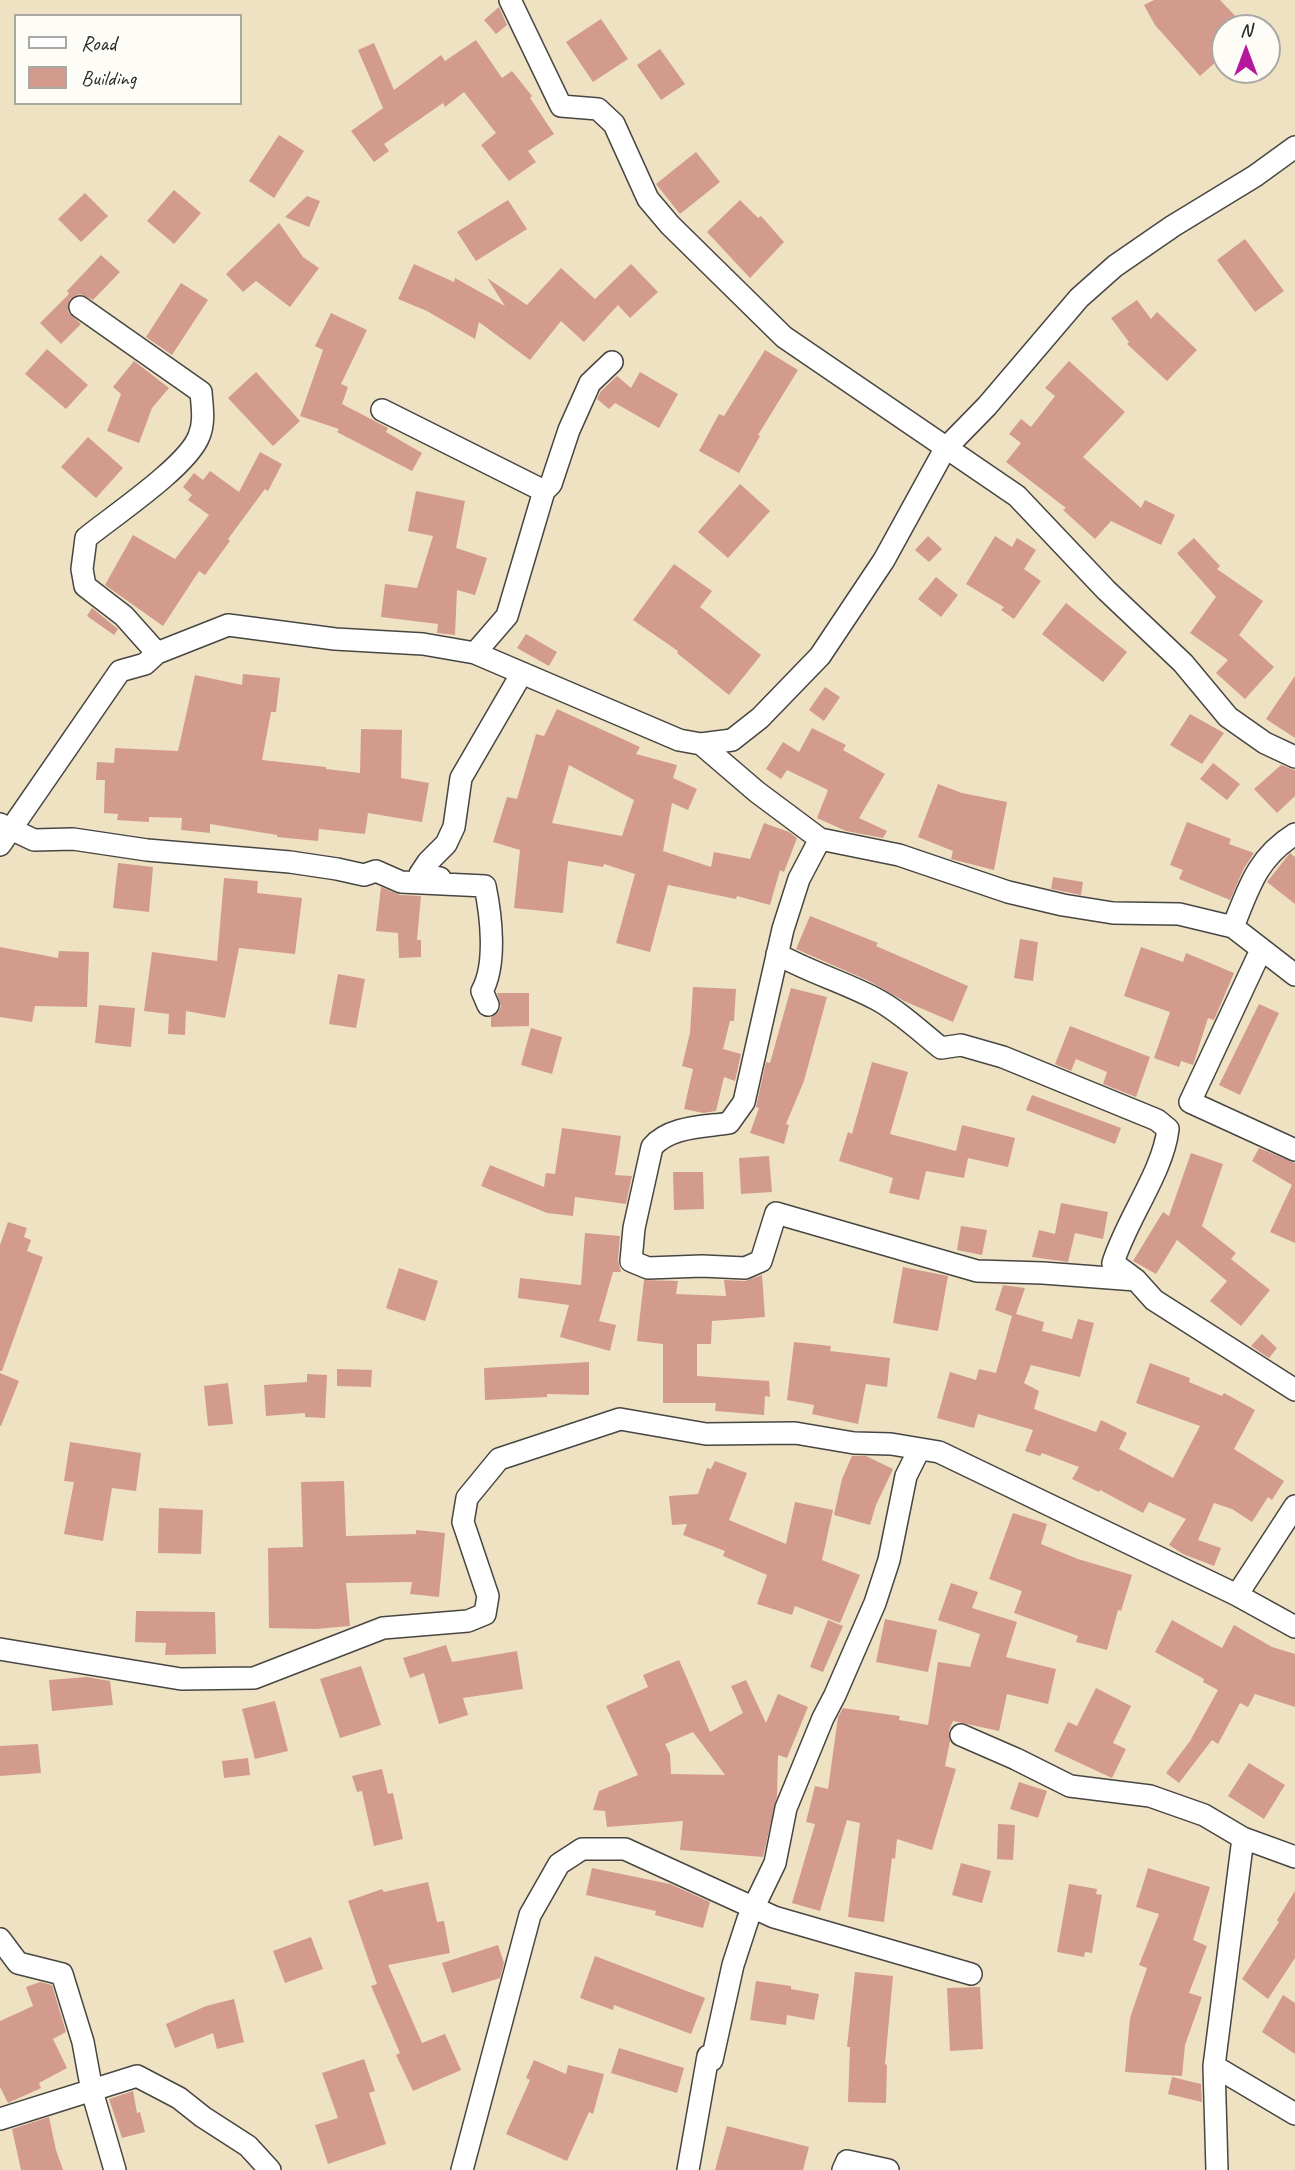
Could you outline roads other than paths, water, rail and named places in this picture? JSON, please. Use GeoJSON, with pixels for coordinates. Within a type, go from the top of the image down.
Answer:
{"type":"FeatureCollection","features":[{"type":"Feature","properties":{"kind":"street"},"geometry":{"type":"LineString","coordinates":[[510,0],[561,106],[598,109],[614,124],[648,199],[670,225],[784,337],[1017,496],[1106,590],[1183,663],[1228,716],[1265,743],[1295,757]]}},
{"type":"Feature","properties":{"kind":"street"},"geometry":{"type":"LineString","coordinates":[[485,886],[401,882],[376,871],[364,875],[290,862],[146,850],[73,839],[34,840],[3,833],[120,671],[145,664],[157,653],[228,625],[335,639],[423,644],[475,653],[679,740],[701,744],[732,740],[760,718],[820,656],[884,560],[945,449],[987,406],[1079,298],[1115,266],[1173,226],[1255,176],[1295,147]]}},
{"type":"Feature","properties":{"kind":"street"},"geometry":{"type":"LineString","coordinates":[[80,307],[201,392],[203,412],[199,438],[180,463],[86,538],[82,569],[85,586],[124,616],[157,653]]}},
{"type":"Feature","properties":{"kind":"street"},"geometry":{"type":"LineString","coordinates":[[475,653],[507,616],[544,491],[551,484],[569,430],[590,383],[612,362]]}},
{"type":"Feature","properties":{"kind":"street"},"geometry":{"type":"LineString","coordinates":[[382,410],[544,491]]}},
{"type":"Feature","properties":{"kind":"street"},"geometry":{"type":"LineString","coordinates":[[485,886],[420,874],[446,844],[454,827],[461,778],[522,673]]}},
{"type":"Feature","properties":{"kind":"street"},"geometry":{"type":"LineString","coordinates":[[701,744],[757,792],[820,839],[898,855],[1008,892],[1063,905],[1113,913],[1179,914],[1233,927],[1295,975]]}},
{"type":"Feature","properties":{"kind":"street"},"geometry":{"type":"LineString","coordinates":[[1233,927],[1253,875],[1268,855],[1295,834]]}},
{"type":"Feature","properties":{"kind":"street"},"geometry":{"type":"LineString","coordinates":[[820,839],[799,879],[777,954],[744,1102],[729,1123],[679,1131],[660,1139],[652,1147],[634,1228],[631,1261],[648,1268],[745,1268],[761,1261],[776,1213],[977,1271],[1136,1280]]}},
{"type":"Feature","properties":{"kind":"street"},"geometry":{"type":"LineString","coordinates":[[485,886],[490,912],[489,978],[482,991],[488,1005]]}},
{"type":"Feature","properties":{"kind":"street"},"geometry":{"type":"LineString","coordinates":[[1261,950],[1190,1102],[1295,1150]]}},
{"type":"Feature","properties":{"kind":"street"},"geometry":{"type":"LineString","coordinates":[[777,954],[797,966],[880,1000],[942,1048],[961,1045],[1003,1057],[1157,1120],[1168,1129],[1156,1167],[1120,1240],[1113,1263],[1136,1280],[1154,1300],[1295,1390]]}},
{"type":"Feature","properties":{"kind":"street"},"geometry":{"type":"LineString","coordinates":[[0,1649],[181,1679],[254,1678],[383,1628],[468,1621],[485,1614],[488,1596],[463,1522],[467,1498],[499,1459],[620,1419],[706,1434],[795,1433],[854,1443],[891,1444],[939,1452],[1237,1595],[1295,1627]]}},
{"type":"Feature","properties":{"kind":"street"},"geometry":{"type":"LineString","coordinates":[[891,1444],[905,1476]]}},
{"type":"Feature","properties":{"kind":"street"},"geometry":{"type":"LineString","coordinates":[[688,2170],[708,2056],[712,2060],[733,1965],[748,1919],[775,1863],[786,1808],[879,1592],[889,1560],[905,1476],[919,1450]]}},
{"type":"Feature","properties":{"kind":"street"},"geometry":{"type":"LineString","coordinates":[[1237,1595],[1295,1506]]}},
{"type":"Feature","properties":{"kind":"street"},"geometry":{"type":"LineString","coordinates":[[961,1735],[1070,1786],[1150,1796],[1204,1815],[1243,1838],[1295,1857]]}},
{"type":"Feature","properties":{"kind":"street"},"geometry":{"type":"LineString","coordinates":[[1217,2170],[1214,2066],[1243,1838]]}},
{"type":"Feature","properties":{"kind":"street"},"geometry":{"type":"LineString","coordinates":[[462,2170],[530,1915],[559,1864],[582,1849],[625,1849],[774,1917],[971,1974]]}},
{"type":"Feature","properties":{"kind":"street"},"geometry":{"type":"LineString","coordinates":[[0,1938],[18,1964],[62,1974],[83,2042],[92,2091],[115,2170]]}},
{"type":"Feature","properties":{"kind":"street"},"geometry":{"type":"LineString","coordinates":[[1214,2066],[1295,2114]]}},
{"type":"Feature","properties":{"kind":"street"},"geometry":{"type":"LineString","coordinates":[[0,2119],[137,2076],[178,2098],[248,2146],[270,2170]]}},
{"type":"Feature","properties":{"kind":"street"},"geometry":{"type":"LineString","coordinates":[[843,2170],[846,2161],[888,2170]]}}]}
